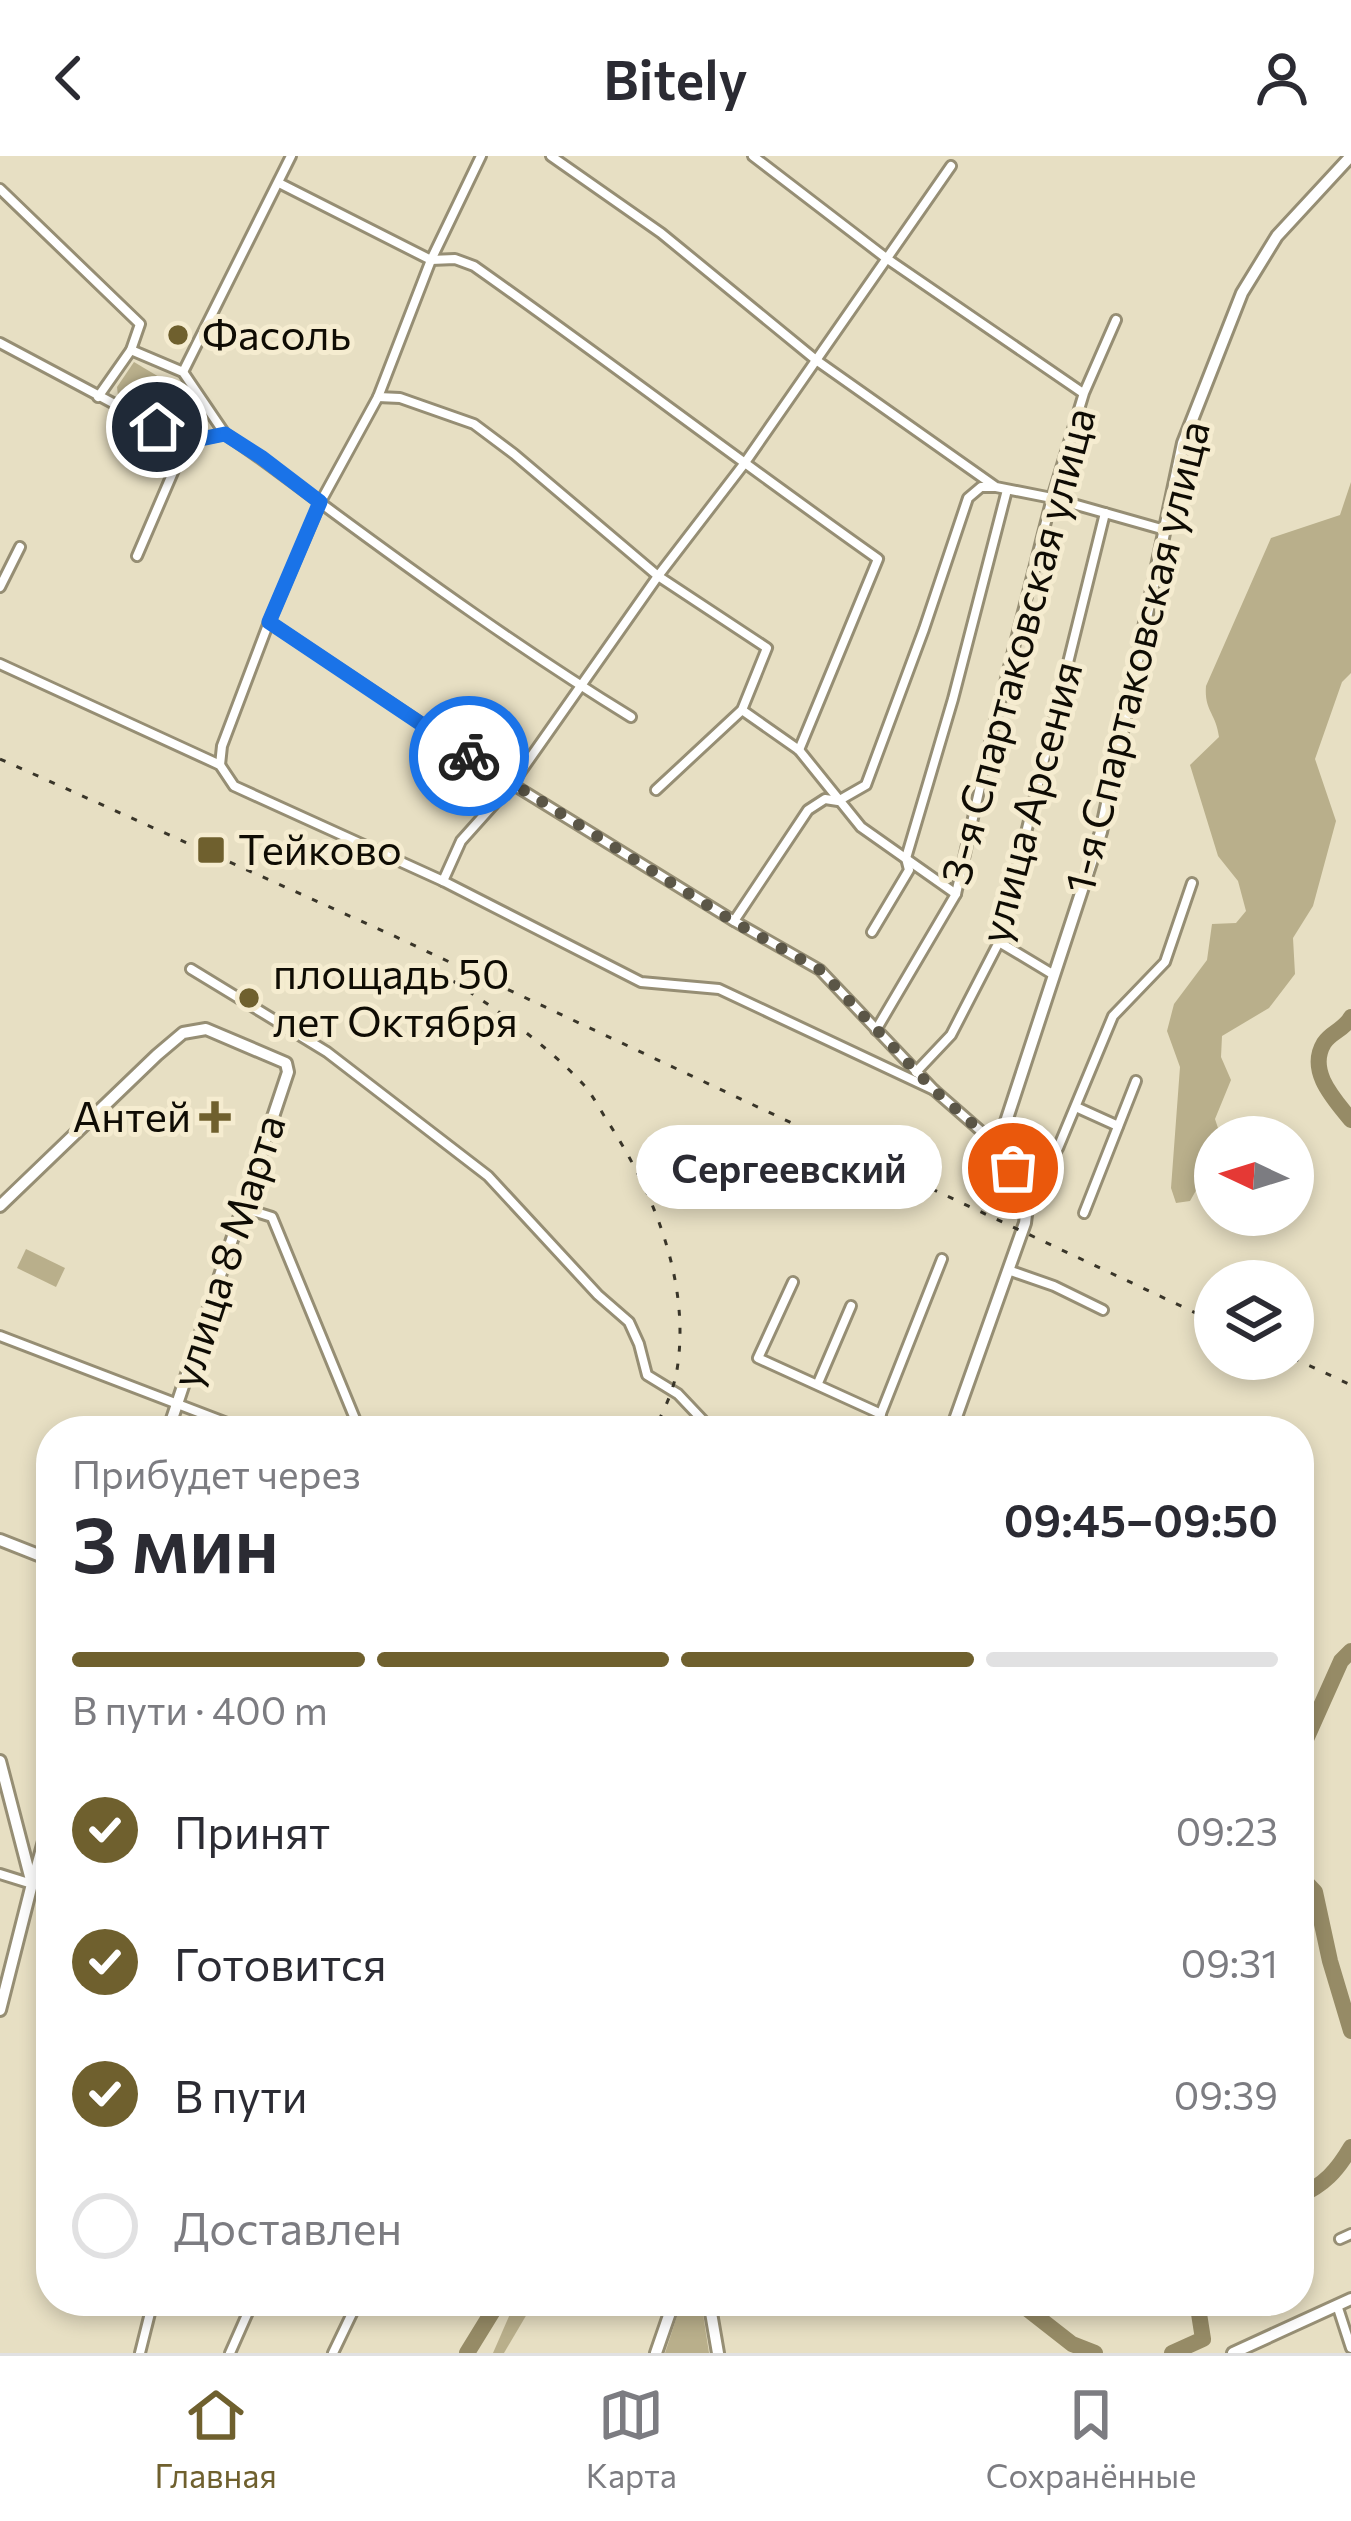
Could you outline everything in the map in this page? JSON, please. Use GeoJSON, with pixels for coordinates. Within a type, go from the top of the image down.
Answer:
{"type":"FeatureCollection","features":[{"type":"Feature","properties":{"kind":"street"},"geometry":{"type":"LineString","coordinates":[[183,373],[291,156]]}},
{"type":"Feature","properties":{"kind":"street"},"geometry":{"type":"LineString","coordinates":[[220,765],[222,746],[269,622],[320,502],[379,397],[431,260],[481,156]]}},
{"type":"Feature","properties":{"kind":"street"},"geometry":{"type":"LineString","coordinates":[[551,156],[661,232],[816,360],[1001,488]]}},
{"type":"Feature","properties":{"kind":"street"},"geometry":{"type":"LineString","coordinates":[[753,156],[886,258],[1084,393]]}},
{"type":"Feature","properties":{"kind":"street","name":"1-я Спартаковская улица"},"geometry":{"type":"LineString","coordinates":[[998,1146],[1101,832],[1183,443],[1242,293],[1277,236],[1351,156]]}},
{"type":"Feature","properties":{"kind":"street"},"geometry":{"type":"LineString","coordinates":[[443,880],[461,841],[512,784],[658,576],[744,464],[951,166]]}},
{"type":"Feature","properties":{"kind":"street"},"geometry":{"type":"LineString","coordinates":[[279,182],[431,260],[455,259],[474,266],[878,559],[799,750]]}},
{"type":"Feature","properties":{"kind":"street"},"geometry":{"type":"LineString","coordinates":[[0,189],[140,324],[131,350],[98,397]]}},
{"type":"Feature","properties":{"kind":"street","name":"3-я Спартаковская улица"},"geometry":{"type":"LineString","coordinates":[[876,1030],[956,893],[1052,498],[1084,393],[1116,320]]}},
{"type":"Feature","properties":{"kind":"street"},"geometry":{"type":"LineString","coordinates":[[0,343],[186,442],[225,434]]}},
{"type":"Feature","properties":{"kind":"street"},"geometry":{"type":"LineString","coordinates":[[131,350],[183,373],[225,434],[580,686],[632,717]]}},
{"type":"Feature","properties":{"kind":"street"},"geometry":{"type":"LineString","coordinates":[[379,397],[400,398],[474,424],[658,576],[767,648],[742,710],[656,790]]}},
{"type":"Feature","properties":{"kind":"street"},"geometry":{"type":"LineString","coordinates":[[137,556],[186,442]]}},
{"type":"Feature","properties":{"kind":"street"},"geometry":{"type":"LineString","coordinates":[[734,922],[808,810],[824,800],[838,801],[866,785],[968,498],[981,487],[1001,488],[1165,530]]}},
{"type":"Feature","properties":{"kind":"street"},"geometry":{"type":"LineString","coordinates":[[872,932],[909,870],[905,858],[953,699],[1001,488]]}},
{"type":"Feature","properties":{"kind":"street","name":"улица Арсения"},"geometry":{"type":"LineString","coordinates":[[916,1072],[951,1035],[999,942],[1105,513]]}},
{"type":"Feature","properties":{"kind":"street"},"geometry":{"type":"LineString","coordinates":[[0,587],[20,547]]}},
{"type":"Feature","properties":{"kind":"street"},"geometry":{"type":"LineString","coordinates":[[269,622],[512,784],[820,970],[934,1090],[998,1146],[1029,1190]]}},
{"type":"Feature","properties":{"kind":"street"},"geometry":{"type":"LineString","coordinates":[[0,664],[220,765],[234,786],[443,880],[641,982],[718,989],[934,1090]]}},
{"type":"Feature","properties":{"kind":"street"},"geometry":{"type":"LineString","coordinates":[[742,710],[799,750],[861,827],[956,893]]}},
{"type":"Feature","properties":{"kind":"street"},"geometry":{"type":"LineString","coordinates":[[956,1416],[1025,1223],[1029,1190],[1058,1148],[1113,1016],[1165,962],[1192,883]]}},
{"type":"Feature","properties":{"kind":"street"},"geometry":{"type":"LineString","coordinates":[[999,942],[1054,975]]}},
{"type":"Feature","properties":{"kind":"street"},"geometry":{"type":"LineString","coordinates":[[191,969],[326,1052],[488,1176],[629,1322],[647,1375],[678,1394],[698,1416]]}},
{"type":"Feature","properties":{"kind":"street","name":"улица 8 Марта"},"geometry":{"type":"LineString","coordinates":[[0,1206],[183,1033],[206,1029],[283,1060],[288,1072],[173,1416]]}},
{"type":"Feature","properties":{"kind":"street"},"geometry":{"type":"LineString","coordinates":[[1084,1213],[1136,1081]]}},
{"type":"Feature","properties":{"kind":"street"},"geometry":{"type":"LineString","coordinates":[[1075,1106],[1118,1126]]}},
{"type":"Feature","properties":{"kind":"street"},"geometry":{"type":"LineString","coordinates":[[243,1208],[272,1217],[354,1416]]}},
{"type":"Feature","properties":{"kind":"street"},"geometry":{"type":"LineString","coordinates":[[793,1282],[758,1358],[881,1414],[943,1259]]}},
{"type":"Feature","properties":{"kind":"street"},"geometry":{"type":"LineString","coordinates":[[1006,1269],[1103,1310]]}},
{"type":"Feature","properties":{"kind":"street"},"geometry":{"type":"LineString","coordinates":[[818,1383],[850,1306]]}},
{"type":"Feature","properties":{"kind":"street"},"geometry":{"type":"LineString","coordinates":[[0,1336],[209,1416]]}},
{"type":"Feature","properties":{"kind":"street"},"geometry":{"type":"LineString","coordinates":[[0,1540],[36,1553]]}},
{"type":"Feature","properties":{"kind":"street"},"geometry":{"type":"LineString","coordinates":[[0,1761],[32,1884]]}},
{"type":"Feature","properties":{"kind":"street"},"geometry":{"type":"LineString","coordinates":[[0,2010],[36,1870]]}},
{"type":"Feature","properties":{"kind":"street"},"geometry":{"type":"LineString","coordinates":[[0,1874],[36,1883]]}},
{"type":"Feature","properties":{"kind":"street"},"geometry":{"type":"LineString","coordinates":[[1340,2239],[1351,2234]]}},
{"type":"Feature","properties":{"kind":"street"},"geometry":{"type":"LineString","coordinates":[[1314,2316],[1351,2299]]}},
{"type":"Feature","properties":{"kind":"street"},"geometry":{"type":"LineString","coordinates":[[1337,2305],[1351,2348]]}},
{"type":"Feature","properties":{"kind":"street"},"geometry":{"type":"LineString","coordinates":[[140,2353],[149,2316]]}},
{"type":"Feature","properties":{"kind":"street"},"geometry":{"type":"LineString","coordinates":[[230,2353],[246,2316]]}},
{"type":"Feature","properties":{"kind":"street"},"geometry":{"type":"LineString","coordinates":[[333,2353],[351,2316]]}},
{"type":"Feature","properties":{"kind":"street"},"geometry":{"type":"LineString","coordinates":[[656,2353],[669,2316]]}},
{"type":"Feature","properties":{"kind":"street"},"geometry":{"type":"LineString","coordinates":[[712,2316],[718,2353]]}},
{"type":"Feature","properties":{"kind":"street"},"geometry":{"type":"LineString","coordinates":[[1233,2353],[1313,2316]]}},
{"type":"Feature","properties":{"kind":"shaded area"},"geometry":{"type":"Polygon","coordinates":[[[134,362],[176,387],[198,427],[158,421],[118,396],[117,387],[134,362]]]}},
{"type":"Feature","properties":{"kind":"shaded area"},"geometry":{"type":"Polygon","coordinates":[[[1351,482],[1351,673],[1342,682],[1315,759],[1336,821],[1313,906],[1293,938],[1295,974],[1269,1008],[1222,1036],[1221,1057],[1231,1080],[1216,1116],[1194,1116],[1194,1194],[1190,1201],[1176,1203],[1171,1188],[1180,1067],[1167,1031],[1174,1004],[1207,960],[1212,924],[1236,923],[1246,911],[1238,881],[1218,856],[1190,765],[1219,737],[1206,686],[1271,538],[1340,515],[1351,482]]]}},
{"type":"Feature","properties":{"kind":"shaded area"},"geometry":{"type":"Polygon","coordinates":[[[26,1249],[65,1268],[56,1287],[17,1268],[26,1249]]]}},
{"type":"Feature","properties":{"kind":"shaded area"},"geometry":{"type":"Polygon","coordinates":[[[509,2316],[526,2316],[504,2353],[493,2353],[509,2316]]]}},
{"type":"Feature","properties":{"kind":"shaded area"},"geometry":{"type":"Polygon","coordinates":[[[677,2316],[703,2316],[709,2353],[665,2353],[677,2316]]]}},
{"type":"Feature","properties":{"kind":"waterway"},"geometry":{"type":"LineString","coordinates":[[1351,1017],[1324,1043],[1319,1064],[1325,1084],[1351,1120]]}},
{"type":"Feature","properties":{"kind":"waterway"},"geometry":{"type":"LineString","coordinates":[[1314,1721],[1341,1661],[1351,1651]]}},
{"type":"Feature","properties":{"kind":"waterway"},"geometry":{"type":"LineString","coordinates":[[1314,1891],[1351,2031]]}},
{"type":"Feature","properties":{"kind":"waterway"},"geometry":{"type":"LineString","coordinates":[[1314,2188],[1351,2147]]}},
{"type":"Feature","properties":{"kind":"waterway"},"geometry":{"type":"LineString","coordinates":[[467,2353],[490,2316]]}},
{"type":"Feature","properties":{"kind":"waterway"},"geometry":{"type":"LineString","coordinates":[[1036,2316],[1072,2344],[1095,2353]]}},
{"type":"Feature","properties":{"kind":"waterway"},"geometry":{"type":"LineString","coordinates":[[1172,2353],[1203,2339],[1199,2316]]}},
{"type":"Feature","properties":{"kind":"railway"},"geometry":{"type":"LineString","coordinates":[[0,759],[392,935],[1194,1312]]}},
{"type":"Feature","properties":{"kind":"railway"},"geometry":{"type":"LineString","coordinates":[[438,972],[514,1024],[583,1084],[639,1177],[664,1237],[678,1300],[678,1363],[660,1416]]}},
{"type":"Feature","properties":{"kind":"railway"},"geometry":{"type":"LineString","coordinates":[[1314,1368],[1351,1385]]}},
{"type":"Feature","properties":{"kind":"way so far"},"geometry":{"type":"LineString","coordinates":[[469,756],[734,922],[820,970],[934,1090],[998,1146],[1013,1168]]}},
{"type":"Feature","properties":{"kind":"place","name":"Фасоль"},"geometry":{"type":"Point","coordinates":[178,335]}},
{"type":"Feature","properties":{"kind":"place","name":"Тейково"},"geometry":{"type":"Point","coordinates":[211,850]}},
{"type":"Feature","properties":{"kind":"place","name":"площадь 50 лет Октября"},"geometry":{"type":"Point","coordinates":[249,998]}},
{"type":"Feature","properties":{"kind":"place","name":"Антей"},"geometry":{"type":"Point","coordinates":[215,1117]}},
{"type":"Feature","properties":{"kind":"place","name":"Сергеевский"},"geometry":{"type":"Point","coordinates":[1013,1168]}},
{"type":"Feature","properties":{"kind":"route"},"geometry":{"type":"LineString","coordinates":[[157,427],[186,442],[225,434],[320,502],[269,622],[469,756]]}}]}
